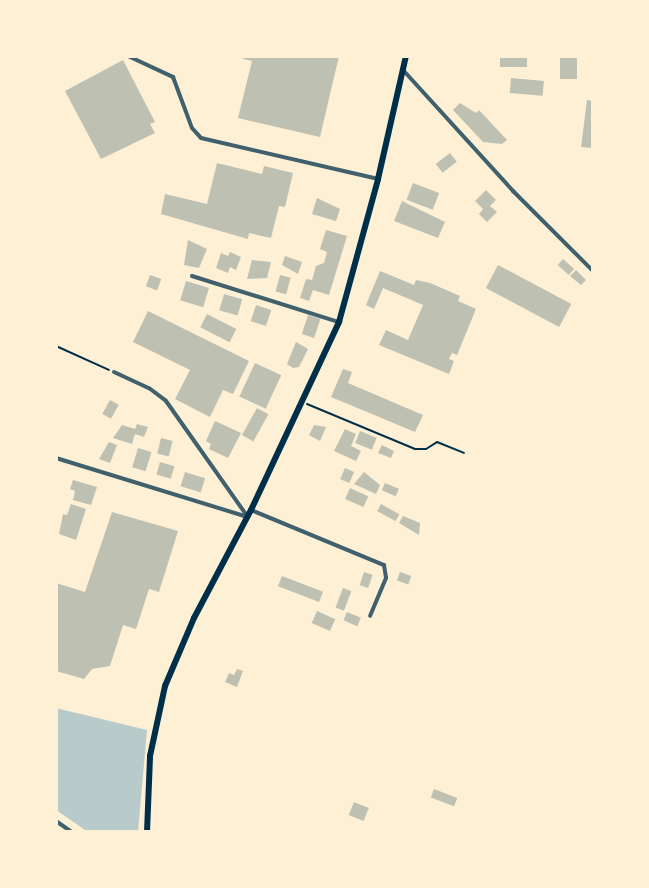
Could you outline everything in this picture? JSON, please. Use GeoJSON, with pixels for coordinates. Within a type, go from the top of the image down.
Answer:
{"type":"FeatureCollection","features":[{"type":"Feature","properties":{"kind":"main road"},"geometry":{"type":"LineString","coordinates":[[147,832],[150,756],[165,686],[194,618],[249,513],[339,322],[378,179],[406,56]]}},
{"type":"Feature","properties":{"kind":"street"},"geometry":{"type":"LineString","coordinates":[[128,56],[165,71],[175,79],[192,128],[201,138],[378,179]]}},
{"type":"Feature","properties":{"kind":"street"},"geometry":{"type":"LineString","coordinates":[[403,70],[513,191],[593,271]]}},
{"type":"Feature","properties":{"kind":"street"},"geometry":{"type":"LineString","coordinates":[[192,276],[339,322]]}},
{"type":"Feature","properties":{"kind":"street"},"geometry":{"type":"LineString","coordinates":[[114,372],[149,388],[166,401],[249,513]]}},
{"type":"Feature","properties":{"kind":"street"},"geometry":{"type":"LineString","coordinates":[[56,458],[249,513],[384,565],[387,576],[370,616]]}},
{"type":"Feature","properties":{"kind":"street"},"geometry":{"type":"LineString","coordinates":[[56,821],[72,832]]}},
{"type":"Feature","properties":{"kind":"path"},"geometry":{"type":"LineString","coordinates":[[56,346],[114,372]]}},
{"type":"Feature","properties":{"kind":"path"},"geometry":{"type":"LineString","coordinates":[[302,402],[415,449],[426,449],[437,442],[464,453]]}},
{"type":"Feature","properties":{"kind":"shaded area"},"geometry":{"type":"Polygon","coordinates":[[[56,708],[147,730],[138,832],[88,832],[56,810],[56,708]]]}},
{"type":"Feature","properties":{"kind":"building"},"geometry":{"type":"Polygon","coordinates":[[[244,56],[339,56],[320,137],[238,118],[252,61],[243,59],[244,56]]]}},
{"type":"Feature","properties":{"kind":"building"},"geometry":{"type":"Polygon","coordinates":[[[500,56],[527,56],[527,67],[500,67],[500,56]]]}},
{"type":"Feature","properties":{"kind":"building"},"geometry":{"type":"Polygon","coordinates":[[[560,56],[577,56],[577,79],[560,79],[560,56]]]}},
{"type":"Feature","properties":{"kind":"building"},"geometry":{"type":"Polygon","coordinates":[[[123,60],[155,122],[150,124],[155,133],[101,159],[65,91],[123,60]]]}},
{"type":"Feature","properties":{"kind":"building"},"geometry":{"type":"Polygon","coordinates":[[[511,78],[544,81],[543,96],[510,93],[511,78]]]}},
{"type":"Feature","properties":{"kind":"building"},"geometry":{"type":"Polygon","coordinates":[[[587,100],[593,101],[593,148],[581,147],[587,100]]]}},
{"type":"Feature","properties":{"kind":"building"},"geometry":{"type":"Polygon","coordinates":[[[460,103],[476,113],[479,110],[507,140],[502,144],[483,142],[453,110],[460,103]]]}},
{"type":"Feature","properties":{"kind":"building"},"geometry":{"type":"Polygon","coordinates":[[[450,153],[457,162],[443,173],[436,164],[450,153]]]}},
{"type":"Feature","properties":{"kind":"building"},"geometry":{"type":"Polygon","coordinates":[[[217,163],[262,174],[264,166],[293,173],[285,207],[279,206],[271,238],[249,233],[248,239],[161,214],[165,194],[207,204],[217,163]]]}},
{"type":"Feature","properties":{"kind":"building"},"geometry":{"type":"Polygon","coordinates":[[[413,183],[439,193],[433,210],[407,200],[413,183]]]}},
{"type":"Feature","properties":{"kind":"building"},"geometry":{"type":"Polygon","coordinates":[[[486,190],[496,200],[490,206],[497,212],[487,222],[479,214],[483,209],[475,201],[486,190]]]}},
{"type":"Feature","properties":{"kind":"building"},"geometry":{"type":"Polygon","coordinates":[[[317,198],[340,209],[336,221],[312,214],[317,198]]]}},
{"type":"Feature","properties":{"kind":"building"},"geometry":{"type":"Polygon","coordinates":[[[402,201],[445,222],[438,238],[394,221],[402,201]]]}},
{"type":"Feature","properties":{"kind":"building"},"geometry":{"type":"Polygon","coordinates":[[[326,230],[347,236],[329,295],[313,290],[309,301],[300,298],[306,279],[312,280],[316,266],[324,263],[327,252],[320,249],[326,230]]]}},
{"type":"Feature","properties":{"kind":"building"},"geometry":{"type":"Polygon","coordinates":[[[188,240],[207,249],[199,268],[184,265],[188,240]]]}},
{"type":"Feature","properties":{"kind":"building"},"geometry":{"type":"Polygon","coordinates":[[[230,252],[241,257],[236,270],[230,267],[228,273],[216,268],[221,253],[228,256],[230,252]]]}},
{"type":"Feature","properties":{"kind":"building"},"geometry":{"type":"Polygon","coordinates":[[[285,256],[302,262],[298,274],[282,265],[285,256]]]}},
{"type":"Feature","properties":{"kind":"building"},"geometry":{"type":"Polygon","coordinates":[[[563,259],[574,269],[569,275],[558,265],[563,259]]]}},
{"type":"Feature","properties":{"kind":"building"},"geometry":{"type":"Polygon","coordinates":[[[252,260],[271,262],[267,278],[247,279],[252,260]]]}},
{"type":"Feature","properties":{"kind":"building"},"geometry":{"type":"Polygon","coordinates":[[[498,265],[571,304],[559,327],[486,288],[498,265]]]}},
{"type":"Feature","properties":{"kind":"building"},"geometry":{"type":"Polygon","coordinates":[[[576,270],[586,280],[581,285],[570,276],[576,270]]]}},
{"type":"Feature","properties":{"kind":"building"},"geometry":{"type":"Polygon","coordinates":[[[380,271],[414,285],[416,280],[430,283],[460,296],[458,301],[476,309],[457,355],[452,353],[449,359],[454,361],[449,374],[379,345],[386,330],[408,340],[423,305],[383,288],[374,309],[366,305],[380,271]]]}},
{"type":"Feature","properties":{"kind":"building"},"geometry":{"type":"Polygon","coordinates":[[[150,275],[161,279],[157,290],[146,286],[150,275]]]}},
{"type":"Feature","properties":{"kind":"building"},"geometry":{"type":"Polygon","coordinates":[[[280,275],[291,278],[286,294],[276,291],[280,275]]]}},
{"type":"Feature","properties":{"kind":"building"},"geometry":{"type":"Polygon","coordinates":[[[186,281],[209,288],[203,307],[180,300],[186,281]]]}},
{"type":"Feature","properties":{"kind":"building"},"geometry":{"type":"Polygon","coordinates":[[[224,294],[242,299],[238,316],[219,310],[224,294]]]}},
{"type":"Feature","properties":{"kind":"building"},"geometry":{"type":"Polygon","coordinates":[[[256,305],[271,310],[266,326],[251,321],[256,305]]]}},
{"type":"Feature","properties":{"kind":"building"},"geometry":{"type":"Polygon","coordinates":[[[148,311],[249,361],[233,394],[223,390],[210,417],[175,399],[190,370],[133,342],[148,311]]]}},
{"type":"Feature","properties":{"kind":"building"},"geometry":{"type":"Polygon","coordinates":[[[207,314],[236,329],[230,342],[200,327],[207,314]]]}},
{"type":"Feature","properties":{"kind":"building"},"geometry":{"type":"Polygon","coordinates":[[[308,315],[320,319],[314,338],[302,334],[308,315]]]}},
{"type":"Feature","properties":{"kind":"building"},"geometry":{"type":"Polygon","coordinates":[[[296,342],[308,349],[299,367],[293,368],[287,364],[296,342]]]}},
{"type":"Feature","properties":{"kind":"building"},"geometry":{"type":"Polygon","coordinates":[[[255,363],[281,375],[266,409],[239,397],[255,363]]]}},
{"type":"Feature","properties":{"kind":"building"},"geometry":{"type":"Polygon","coordinates":[[[343,369],[352,372],[348,383],[423,415],[415,432],[331,397],[343,369]]]}},
{"type":"Feature","properties":{"kind":"building"},"geometry":{"type":"Polygon","coordinates":[[[110,400],[119,405],[111,419],[102,414],[110,400]]]}},
{"type":"Feature","properties":{"kind":"building"},"geometry":{"type":"Polygon","coordinates":[[[257,408],[268,414],[253,441],[242,435],[257,408]]]}},
{"type":"Feature","properties":{"kind":"building"},"geometry":{"type":"Polygon","coordinates":[[[215,421],[241,433],[228,458],[209,449],[211,444],[206,441],[215,421]]]}},
{"type":"Feature","properties":{"kind":"building"},"geometry":{"type":"Polygon","coordinates":[[[137,424],[148,427],[144,437],[135,434],[132,444],[113,438],[122,425],[135,429],[137,424]]]}},
{"type":"Feature","properties":{"kind":"building"},"geometry":{"type":"Polygon","coordinates":[[[314,425],[326,427],[320,441],[309,435],[314,425]]]}},
{"type":"Feature","properties":{"kind":"building"},"geometry":{"type":"Polygon","coordinates":[[[345,429],[356,434],[351,446],[361,451],[356,461],[334,451],[345,429]]]}},
{"type":"Feature","properties":{"kind":"building"},"geometry":{"type":"Polygon","coordinates":[[[360,431],[377,438],[372,450],[355,443],[360,431]]]}},
{"type":"Feature","properties":{"kind":"building"},"geometry":{"type":"Polygon","coordinates":[[[161,438],[173,441],[169,456],[157,454],[161,438]]]}},
{"type":"Feature","properties":{"kind":"building"},"geometry":{"type":"Polygon","coordinates":[[[109,442],[117,445],[110,463],[99,459],[109,442]]]}},
{"type":"Feature","properties":{"kind":"building"},"geometry":{"type":"Polygon","coordinates":[[[382,445],[394,451],[391,458],[378,453],[382,445]]]}},
{"type":"Feature","properties":{"kind":"building"},"geometry":{"type":"Polygon","coordinates":[[[138,448],[151,452],[146,471],[132,467],[138,448]]]}},
{"type":"Feature","properties":{"kind":"building"},"geometry":{"type":"Polygon","coordinates":[[[160,462],[174,466],[171,479],[156,474],[160,462]]]}},
{"type":"Feature","properties":{"kind":"building"},"geometry":{"type":"Polygon","coordinates":[[[345,468],[354,472],[349,483],[340,479],[345,468]]]}},
{"type":"Feature","properties":{"kind":"building"},"geometry":{"type":"Polygon","coordinates":[[[185,472],[205,478],[201,492],[181,486],[185,472]]]}},
{"type":"Feature","properties":{"kind":"building"},"geometry":{"type":"Polygon","coordinates":[[[364,472],[380,485],[376,494],[354,484],[364,472]]]}},
{"type":"Feature","properties":{"kind":"building"},"geometry":{"type":"Polygon","coordinates":[[[73,480],[97,487],[91,505],[73,500],[75,491],[70,489],[73,480]]]}},
{"type":"Feature","properties":{"kind":"building"},"geometry":{"type":"Polygon","coordinates":[[[385,483],[399,489],[396,496],[382,490],[385,483]]]}},
{"type":"Feature","properties":{"kind":"building"},"geometry":{"type":"Polygon","coordinates":[[[350,488],[368,496],[363,507],[345,499],[350,488]]]}},
{"type":"Feature","properties":{"kind":"building"},"geometry":{"type":"Polygon","coordinates":[[[71,504],[86,509],[76,540],[59,534],[63,514],[67,515],[71,504]]]}},
{"type":"Feature","properties":{"kind":"building"},"geometry":{"type":"Polygon","coordinates":[[[381,504],[399,514],[395,521],[377,511],[381,504]]]}},
{"type":"Feature","properties":{"kind":"building"},"geometry":{"type":"Polygon","coordinates":[[[112,512],[178,531],[159,592],[149,589],[136,629],[123,625],[110,666],[92,669],[84,679],[56,671],[56,583],[85,592],[112,512]]]}},
{"type":"Feature","properties":{"kind":"building"},"geometry":{"type":"Polygon","coordinates":[[[403,516],[420,523],[419,535],[399,523],[403,516]]]}},
{"type":"Feature","properties":{"kind":"building"},"geometry":{"type":"Polygon","coordinates":[[[364,572],[373,575],[368,588],[360,585],[364,572]]]}},
{"type":"Feature","properties":{"kind":"building"},"geometry":{"type":"Polygon","coordinates":[[[400,572],[411,576],[408,585],[397,580],[400,572]]]}},
{"type":"Feature","properties":{"kind":"building"},"geometry":{"type":"Polygon","coordinates":[[[282,576],[323,592],[319,602],[278,586],[282,576]]]}},
{"type":"Feature","properties":{"kind":"building"},"geometry":{"type":"Polygon","coordinates":[[[343,588],[351,591],[344,611],[335,608],[343,588]]]}},
{"type":"Feature","properties":{"kind":"building"},"geometry":{"type":"Polygon","coordinates":[[[317,611],[335,619],[330,631],[312,623],[317,611]]]}},
{"type":"Feature","properties":{"kind":"building"},"geometry":{"type":"Polygon","coordinates":[[[347,612],[361,618],[357,626],[343,620],[347,612]]]}},
{"type":"Feature","properties":{"kind":"building"},"geometry":{"type":"Polygon","coordinates":[[[237,669],[243,671],[237,687],[225,682],[229,673],[234,675],[237,669]]]}},
{"type":"Feature","properties":{"kind":"building"},"geometry":{"type":"Polygon","coordinates":[[[434,789],[457,798],[454,806],[431,797],[434,789]]]}},
{"type":"Feature","properties":{"kind":"building"},"geometry":{"type":"Polygon","coordinates":[[[354,802],[369,808],[364,821],[349,815],[354,802]]]}}]}
